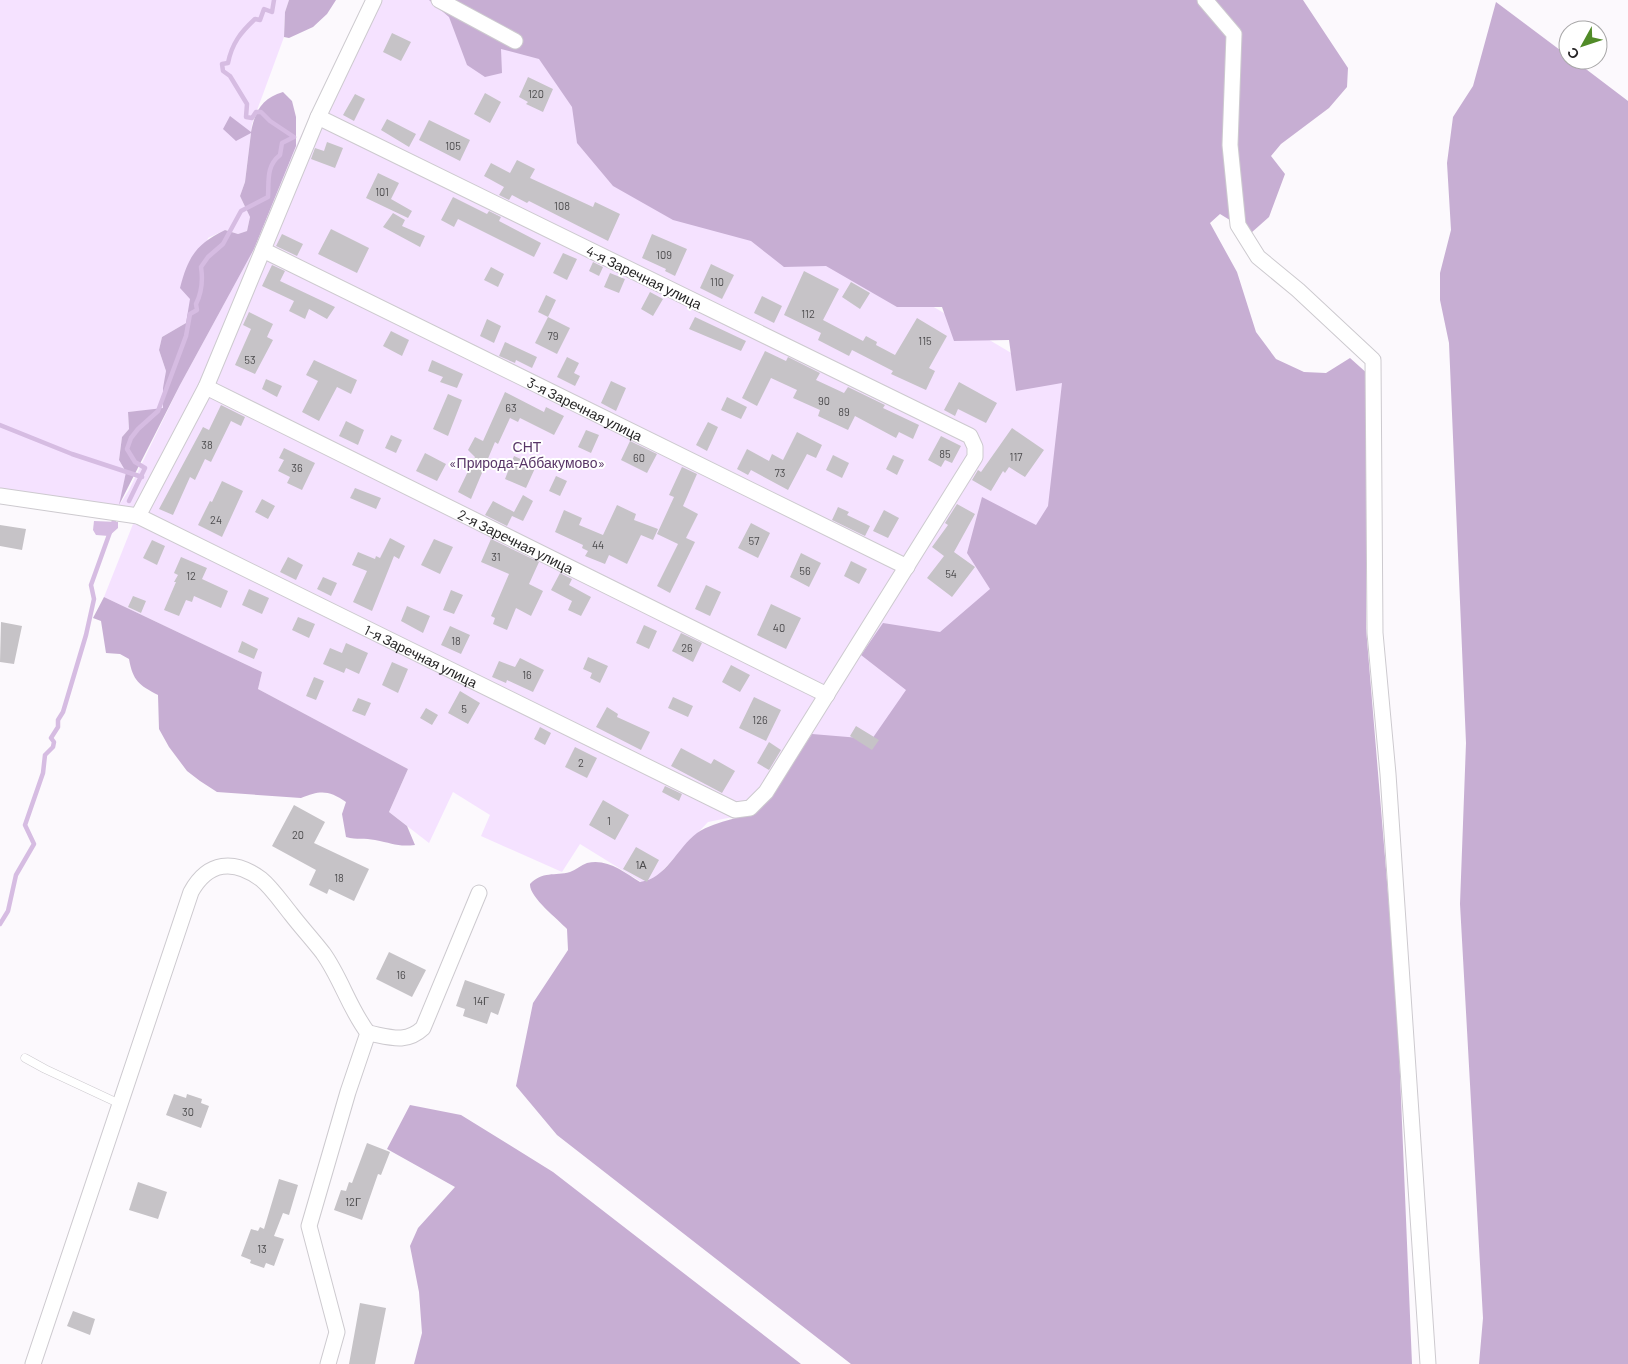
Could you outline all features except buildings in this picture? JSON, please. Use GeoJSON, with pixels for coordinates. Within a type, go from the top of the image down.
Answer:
{"type":"FeatureCollection","features":[{"type":"Feature","properties":{"kind":"street"},"geometry":{"type":"LineString","coordinates":[[138,516],[206,387],[318,117],[374,0]]}},
{"type":"Feature","properties":{"kind":"street"},"geometry":{"type":"LineString","coordinates":[[439,0],[515,41]]}},
{"type":"Feature","properties":{"kind":"street"},"geometry":{"type":"LineString","coordinates":[[1204,0],[1234,34],[1230,145],[1238,225],[1258,257],[1298,290],[1373,360],[1375,633],[1390,794],[1428,1364]]}},
{"type":"Feature","properties":{"kind":"street","name":"4-я Заречная улица"},"geometry":{"type":"LineString","coordinates":[[318,117],[970,436]]}},
{"type":"Feature","properties":{"kind":"street","name":"3-я Заречная улица"},"geometry":{"type":"LineString","coordinates":[[263,250],[907,567]]}},
{"type":"Feature","properties":{"kind":"street","name":"2-я Заречная улица"},"geometry":{"type":"LineString","coordinates":[[206,387],[827,695]]}},
{"type":"Feature","properties":{"kind":"street","name":"1-я Заречная улица"},"geometry":{"type":"LineString","coordinates":[[0,496],[138,516],[735,810],[750,808],[775,778],[974,457],[975,447],[970,436]]}},
{"type":"Feature","properties":{"kind":"street"},"geometry":{"type":"LineString","coordinates":[[35,1364],[120,1104],[197,882],[207,872],[222,864],[243,868],[262,880],[323,954],[356,1017],[368,1032],[404,1038],[414,1036],[423,1028],[479,893]]}},
{"type":"Feature","properties":{"kind":"street"},"geometry":{"type":"LineString","coordinates":[[328,1364],[336,1332],[309,1226],[348,1092],[368,1032]]}},
{"type":"Feature","properties":{"kind":"lane"},"geometry":{"type":"LineString","coordinates":[[25,1058],[120,1104]]}},
{"type":"Feature","properties":{"kind":"green space","name":"СНТ «Природа-Аббакумово»"},"geometry":{"type":"Polygon","coordinates":[[[0,0],[289,0],[285,12],[284,37],[252,124],[245,182],[240,196],[250,217],[247,231],[238,234],[225,230],[208,238],[186,323],[162,337],[159,350],[166,371],[163,409],[128,412],[129,429],[122,437],[119,460],[126,472],[120,504],[129,490],[180,385],[254,249],[296,146],[366,0],[448,0],[607,86],[597,107],[1114,414],[854,849],[782,807],[708,822],[648,886],[580,844],[562,872],[481,836],[490,815],[453,792],[429,843],[389,812],[408,769],[258,689],[262,672],[104,597],[133,524],[0,493],[0,0]]]}},
{"type":"Feature","properties":{"kind":"shaded area"},"geometry":{"type":"Polygon","coordinates":[[[289,0],[336,0],[327,14],[313,27],[289,38],[284,37],[285,12],[289,0]]]}},
{"type":"Feature","properties":{"kind":"shaded area"},"geometry":{"type":"Polygon","coordinates":[[[429,0],[1303,0],[1348,68],[1347,87],[1329,108],[1281,144],[1271,156],[1285,174],[1269,217],[1251,233],[1220,214],[1210,223],[1237,272],[1256,332],[1276,359],[1304,372],[1326,373],[1350,358],[1369,375],[1366,456],[1366,628],[1397,1002],[1412,1364],[851,1364],[557,1135],[516,1086],[533,1003],[568,950],[567,929],[534,895],[530,884],[539,877],[570,872],[587,863],[594,862],[601,862],[615,867],[640,882],[649,880],[664,869],[697,833],[714,824],[742,816],[758,808],[766,801],[812,734],[872,739],[906,690],[861,655],[883,623],[940,632],[990,589],[967,553],[982,497],[1036,525],[1048,506],[1062,383],[1016,391],[1009,340],[954,341],[942,307],[897,307],[826,266],[784,267],[751,241],[673,220],[613,186],[577,143],[572,107],[539,59],[501,49],[502,73],[485,77],[467,65],[449,17],[429,0]]]}},
{"type":"Feature","properties":{"kind":"shaded area"},"geometry":{"type":"Polygon","coordinates":[[[1496,2],[1558,48],[1558,70],[1587,70],[1628,101],[1628,1364],[1479,1364],[1483,1318],[1460,904],[1466,743],[1449,343],[1440,300],[1440,273],[1451,230],[1447,163],[1453,117],[1473,86],[1496,2]]]}},
{"type":"Feature","properties":{"kind":"shaded area"},"geometry":{"type":"Polygon","coordinates":[[[283,92],[292,101],[296,117],[296,146],[254,249],[180,385],[119,505],[126,472],[119,460],[122,437],[129,429],[128,412],[163,408],[163,388],[166,371],[159,350],[162,337],[186,323],[190,299],[180,288],[186,268],[200,246],[215,235],[225,230],[238,234],[247,231],[250,217],[240,196],[245,182],[251,133],[236,141],[223,129],[230,116],[251,132],[257,112],[261,106],[270,98],[283,92]]]}},
{"type":"Feature","properties":{"kind":"shaded area"},"geometry":{"type":"Polygon","coordinates":[[[94,521],[118,522],[118,528],[109,536],[96,535],[93,530],[94,521]]]}},
{"type":"Feature","properties":{"kind":"shaded area"},"geometry":{"type":"Polygon","coordinates":[[[104,597],[262,672],[258,689],[408,769],[389,812],[407,826],[415,845],[399,845],[371,839],[346,837],[342,814],[346,802],[329,793],[324,792],[301,798],[217,792],[187,771],[169,747],[159,729],[158,695],[138,681],[129,659],[120,654],[106,653],[101,621],[93,618],[104,597]]]}},
{"type":"Feature","properties":{"kind":"shaded area"},"geometry":{"type":"Polygon","coordinates":[[[410,1105],[461,1115],[553,1172],[801,1364],[414,1364],[422,1333],[419,1292],[410,1246],[418,1228],[455,1187],[387,1149],[410,1105]]]}},
{"type":"Feature","properties":{"kind":"waterway"},"geometry":{"type":"LineString","coordinates":[[129,501],[145,468],[135,462],[127,449],[131,438],[138,429],[158,411],[186,336],[190,314],[197,310],[196,304],[202,286],[201,267],[208,257],[223,244],[241,211],[268,197],[269,174],[272,164],[280,155],[282,143],[294,137],[270,121],[261,112],[256,112],[252,118],[246,117],[247,104],[230,76],[223,71],[222,64],[228,63],[238,38],[255,19],[260,20],[264,9],[272,12],[274,0]]}},
{"type":"Feature","properties":{"kind":"waterway"},"geometry":{"type":"LineString","coordinates":[[0,425],[72,454],[142,477]]}},
{"type":"Feature","properties":{"kind":"waterway"},"geometry":{"type":"LineString","coordinates":[[0,924],[8,911],[16,875],[34,844],[25,825],[43,773],[45,755],[53,747],[54,742],[51,738],[58,727],[58,720],[63,712],[86,635],[94,599],[91,585],[114,521]]}}]}
